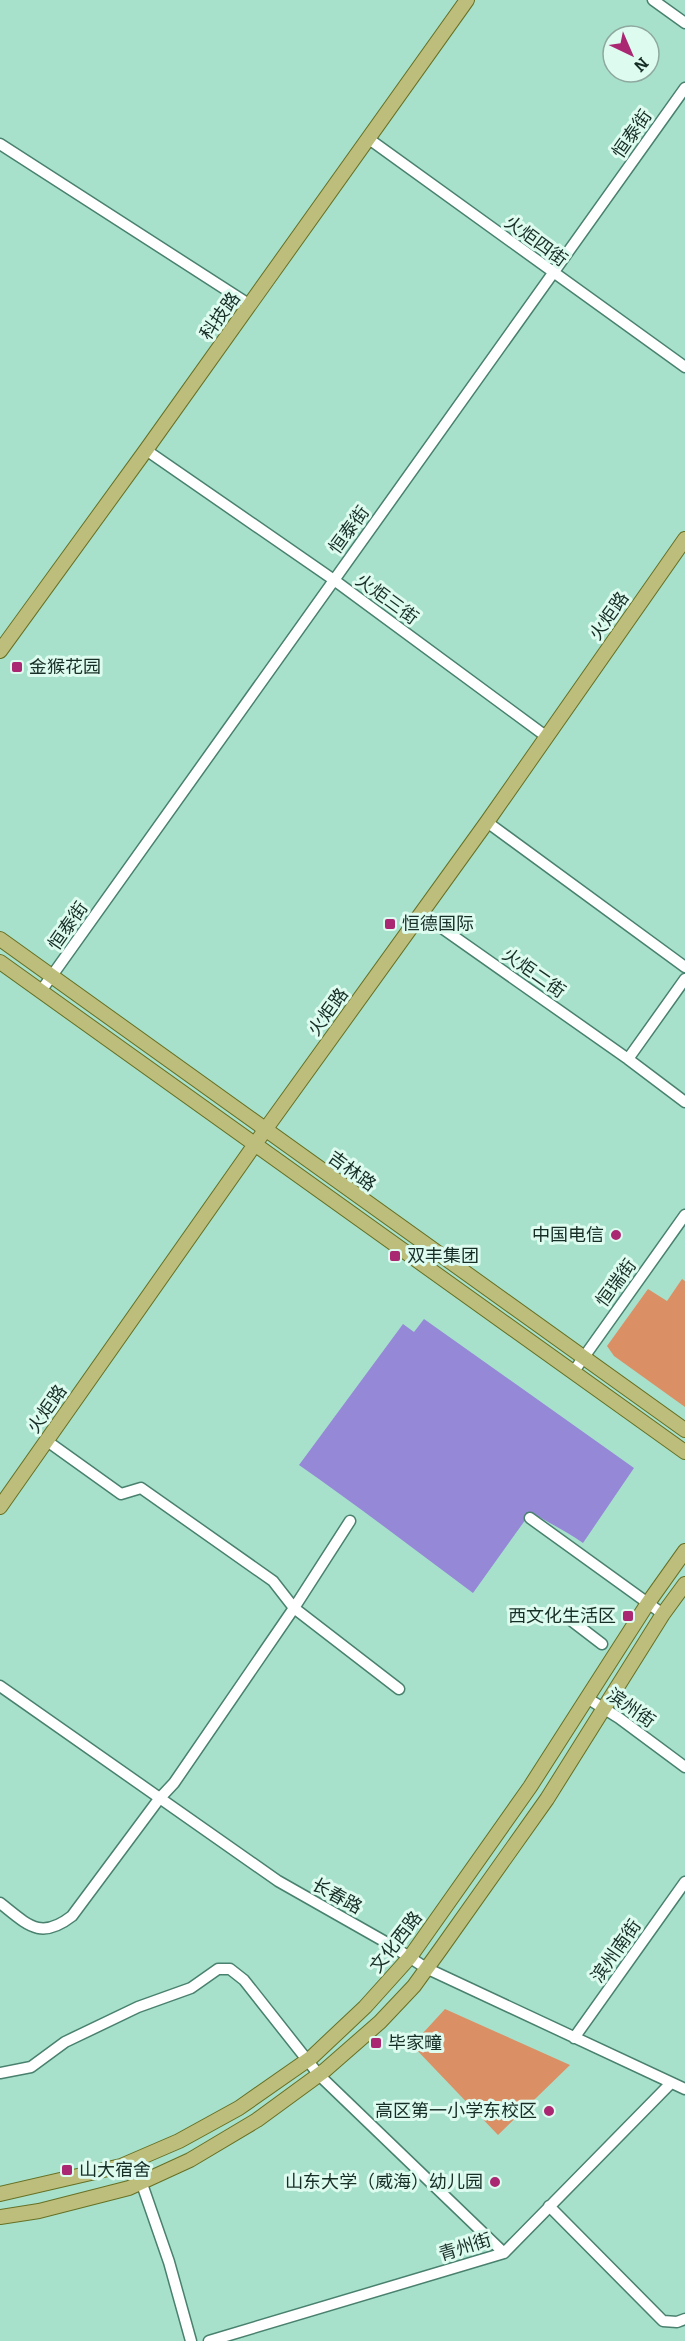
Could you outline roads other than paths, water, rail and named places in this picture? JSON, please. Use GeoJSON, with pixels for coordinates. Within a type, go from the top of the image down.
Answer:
{"type":"FeatureCollection","features":[{"type":"Feature","properties":{"kind":"main road","name":"科技路"},"geometry":{"type":"LineString","coordinates":[[0,651],[369,140],[467,0]]}},
{"type":"Feature","properties":{"kind":"main road","name":"火炬路"},"geometry":{"type":"LineString","coordinates":[[0,1507],[255,1144],[422,914],[685,538]]}},
{"type":"Feature","properties":{"kind":"main road","name":"吉林路"},"geometry":{"type":"LineString","coordinates":[[0,939],[685,1430]]}},
{"type":"Feature","properties":{"kind":"main road","name":"吉林路"},"geometry":{"type":"LineString","coordinates":[[1,965],[41,991],[574,1371],[683,1452]]}},
{"type":"Feature","properties":{"kind":"main road","name":"文化西路"},"geometry":{"type":"LineString","coordinates":[[0,2194],[121,2166],[179,2141],[239,2108],[307,2060],[366,2007],[410,1957],[530,1788],[648,1603],[685,1551]]}},
{"type":"Feature","properties":{"kind":"main road"},"geometry":{"type":"LineString","coordinates":[[0,2217],[39,2211],[129,2188],[190,2160],[257,2120],[319,2075],[380,2022],[414,1986],[547,1799],[663,1614],[685,1584]]}},
{"type":"Feature","properties":{"kind":"street"},"geometry":{"type":"LineString","coordinates":[[653,0],[685,23]]}},
{"type":"Feature","properties":{"kind":"street","name":"恒泰街"},"geometry":{"type":"LineString","coordinates":[[41,991],[685,88]]}},
{"type":"Feature","properties":{"kind":"street","name":"火炬四街"},"geometry":{"type":"LineString","coordinates":[[369,140],[685,368]]}},
{"type":"Feature","properties":{"kind":"street"},"geometry":{"type":"LineString","coordinates":[[0,144],[250,305]]}},
{"type":"Feature","properties":{"kind":"street","name":"火炬三街"},"geometry":{"type":"LineString","coordinates":[[146,450],[334,580],[547,737]]}},
{"type":"Feature","properties":{"kind":"street"},"geometry":{"type":"LineString","coordinates":[[487,822],[685,967]]}},
{"type":"Feature","properties":{"kind":"street","name":"火炬二街"},"geometry":{"type":"LineString","coordinates":[[422,914],[628,1059]]}},
{"type":"Feature","properties":{"kind":"street"},"geometry":{"type":"LineString","coordinates":[[685,979],[628,1059],[685,1102]]}},
{"type":"Feature","properties":{"kind":"street","name":"恒瑞街"},"geometry":{"type":"LineString","coordinates":[[574,1371],[685,1215]]}},
{"type":"Feature","properties":{"kind":"street"},"geometry":{"type":"LineString","coordinates":[[46,1441],[121,1494],[141,1488],[273,1581],[294,1608],[399,1689]]}},
{"type":"Feature","properties":{"kind":"street"},"geometry":{"type":"LineString","coordinates":[[530,1518],[663,1614]]}},
{"type":"Feature","properties":{"kind":"street"},"geometry":{"type":"LineString","coordinates":[[0,1903],[30,1926],[40,1929],[59,1926],[72,1916],[159,1799],[174,1783],[294,1608],[350,1521]]}},
{"type":"Feature","properties":{"kind":"street"},"geometry":{"type":"LineString","coordinates":[[572,1621],[602,1644]]}},
{"type":"Feature","properties":{"kind":"street","name":"长春路"},"geometry":{"type":"LineString","coordinates":[[0,1686],[278,1881],[426,1968],[685,2089]]}},
{"type":"Feature","properties":{"kind":"street","name":"滨州街"},"geometry":{"type":"LineString","coordinates":[[587,1698],[685,1767]]}},
{"type":"Feature","properties":{"kind":"street","name":"滨州南街"},"geometry":{"type":"LineString","coordinates":[[574,2038],[685,1882]]}},
{"type":"Feature","properties":{"kind":"street"},"geometry":{"type":"LineString","coordinates":[[0,2073],[31,2067],[65,2042],[138,2007],[191,1988],[218,1969],[230,1969],[244,1980],[319,2075],[504,2253]]}},
{"type":"Feature","properties":{"kind":"street","name":"青州街"},"geometry":{"type":"LineString","coordinates":[[209,2341],[504,2253],[671,2083]]}},
{"type":"Feature","properties":{"kind":"street"},"geometry":{"type":"LineString","coordinates":[[134,2161],[169,2262],[191,2341]]}},
{"type":"Feature","properties":{"kind":"street"},"geometry":{"type":"LineString","coordinates":[[549,2206],[663,2321],[677,2322],[685,2319]]}},
{"type":"Feature","properties":{"kind":"place","name":"金猴花园"},"geometry":{"type":"Point","coordinates":[17,667]}},
{"type":"Feature","properties":{"kind":"place","name":"恒德国际"},"geometry":{"type":"Point","coordinates":[390,924]}},
{"type":"Feature","properties":{"kind":"place","name":"中国电信"},"geometry":{"type":"Point","coordinates":[616,1235]}},
{"type":"Feature","properties":{"kind":"place","name":"双丰集团"},"geometry":{"type":"Point","coordinates":[395,1256]}},
{"type":"Feature","properties":{"kind":"place","name":"西文化生活区"},"geometry":{"type":"Point","coordinates":[628,1616]}},
{"type":"Feature","properties":{"kind":"place","name":"毕家疃"},"geometry":{"type":"Point","coordinates":[376,2043]}},
{"type":"Feature","properties":{"kind":"place","name":"高区第一小学东校区"},"geometry":{"type":"Point","coordinates":[549,2111]}},
{"type":"Feature","properties":{"kind":"place","name":"山大宿舍"},"geometry":{"type":"Point","coordinates":[67,2170]}},
{"type":"Feature","properties":{"kind":"place","name":"山东大学（威海）幼儿园"},"geometry":{"type":"Point","coordinates":[495,2182]}}]}
